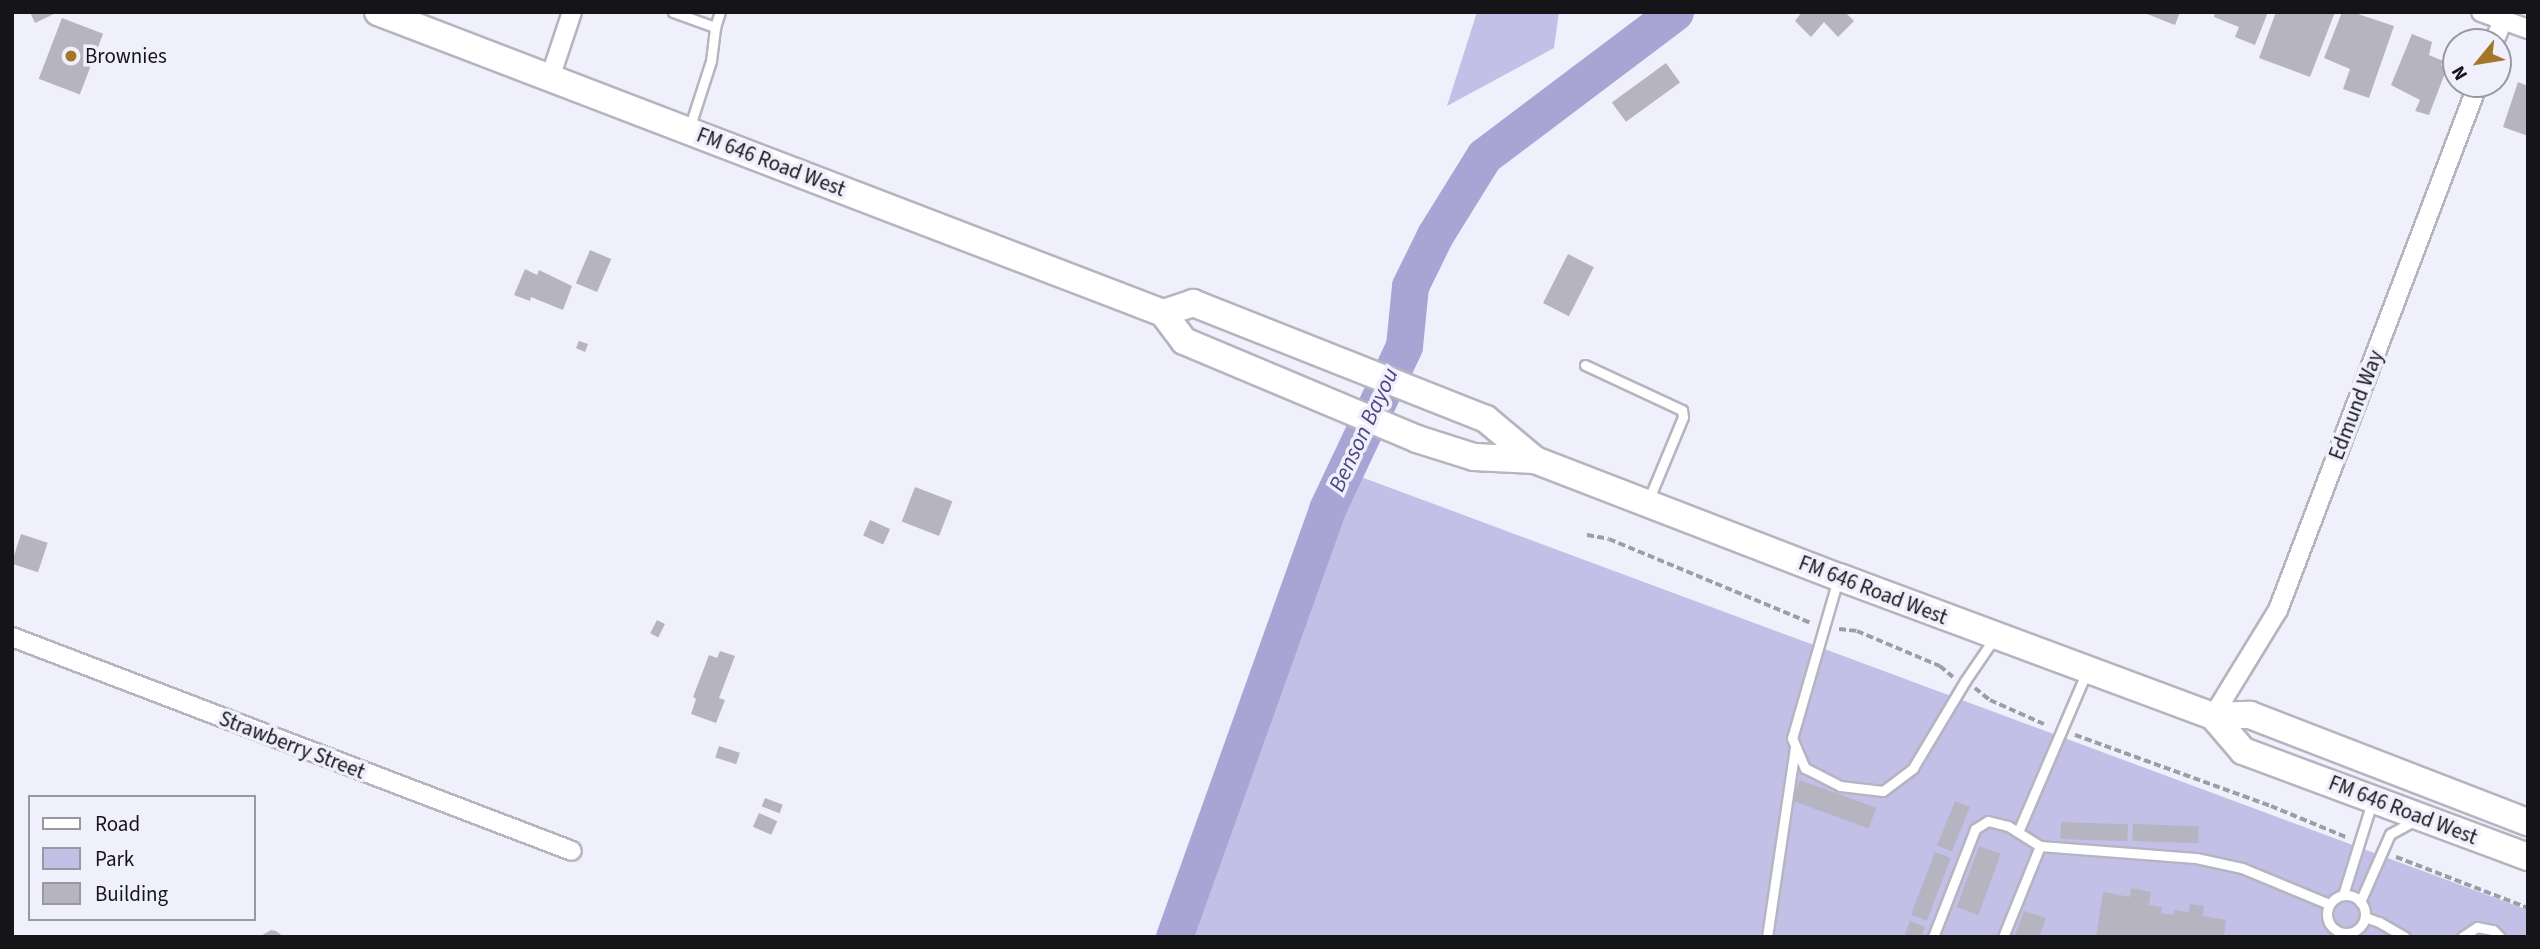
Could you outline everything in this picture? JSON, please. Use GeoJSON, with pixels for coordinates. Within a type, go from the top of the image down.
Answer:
{"type":"FeatureCollection","features":[{"type":"Feature","properties":{"kind":"main road","name":"FM 646 Road West"},"geometry":{"type":"LineString","coordinates":[[378,12],[1163,313],[1184,341],[1417,439],[1474,457],[1535,460],[1839,578],[2213,716],[2249,715],[2518,818]]}},
{"type":"Feature","properties":{"kind":"main road","name":"FM 646 Road West"},"geometry":{"type":"LineString","coordinates":[[1163,313],[1194,303],[1428,394],[1486,419],[1535,460]]}},
{"type":"Feature","properties":{"kind":"main road","name":"FM 646 Road West"},"geometry":{"type":"LineString","coordinates":[[2213,716],[2243,751],[2374,797],[2528,857]]}},
{"type":"Feature","properties":{"kind":"main road"},"geometry":{"type":"LineString","coordinates":[[2374,797],[2424,798],[2464,814],[2518,818]]}},
{"type":"Feature","properties":{"kind":"street"},"geometry":{"type":"LineString","coordinates":[[550,78],[572,12]]}},
{"type":"Feature","properties":{"kind":"street"},"geometry":{"type":"LineString","coordinates":[[2482,12],[2528,29]]}},
{"type":"Feature","properties":{"kind":"street"},"geometry":{"type":"LineString","coordinates":[[2499,28],[2502,20]]}},
{"type":"Feature","properties":{"kind":"street","name":"Edmund Way"},"geometry":{"type":"LineString","coordinates":[[2213,716],[2278,610],[2473,98]]}},
{"type":"Feature","properties":{"kind":"street","name":"Strawberry Street"},"geometry":{"type":"LineString","coordinates":[[12,637],[572,851]]}},
{"type":"Feature","properties":{"kind":"lane"},"geometry":{"type":"LineString","coordinates":[[673,12],[715,27]]}},
{"type":"Feature","properties":{"kind":"lane"},"geometry":{"type":"LineString","coordinates":[[688,130],[711,61],[715,27],[720,12]]}},
{"type":"Feature","properties":{"kind":"lane"},"geometry":{"type":"LineString","coordinates":[[1584,365],[1682,410],[1683,417],[1647,503]]}},
{"type":"Feature","properties":{"kind":"lane"},"geometry":{"type":"LineString","coordinates":[[1839,578],[1792,738],[1805,768],[1840,786],[1883,790],[1913,768],[1965,681],[1996,636]]}},
{"type":"Feature","properties":{"kind":"lane"},"geometry":{"type":"LineString","coordinates":[[2018,832],[2087,670]]}},
{"type":"Feature","properties":{"kind":"lane"},"geometry":{"type":"LineString","coordinates":[[1766,937],[1796,746]]}},
{"type":"Feature","properties":{"kind":"lane"},"geometry":{"type":"LineString","coordinates":[[2365,917],[2354,932],[2343,933],[2330,926],[2326,911],[2329,904],[2343,895],[2374,797]]}},
{"type":"Feature","properties":{"kind":"lane"},"geometry":{"type":"LineString","coordinates":[[2405,937],[2365,917],[2360,902],[2390,834],[2412,820],[2431,820]]}},
{"type":"Feature","properties":{"kind":"lane"},"geometry":{"type":"LineString","coordinates":[[1933,937],[1978,825],[1998,822],[2040,846],[2196,858],[2242,868],[2329,904]]}},
{"type":"Feature","properties":{"kind":"lane"},"geometry":{"type":"LineString","coordinates":[[2003,937],[2040,846]]}},
{"type":"Feature","properties":{"kind":"lane"},"geometry":{"type":"LineString","coordinates":[[2343,895],[2360,902]]}},
{"type":"Feature","properties":{"kind":"lane"},"geometry":{"type":"LineString","coordinates":[[2462,937],[2477,927],[2493,930],[2500,937]]}},
{"type":"Feature","properties":{"kind":"path"},"geometry":{"type":"LineString","coordinates":[[1587,535],[1609,539],[1826,628],[1857,631],[1940,666],[1949,676],[1965,681],[1990,700],[2044,724]]}},
{"type":"Feature","properties":{"kind":"path"},"geometry":{"type":"LineString","coordinates":[[2075,735],[2271,806],[2358,841]]}},
{"type":"Feature","properties":{"kind":"path"},"geometry":{"type":"LineString","coordinates":[[2382,851],[2528,908]]}},
{"type":"Feature","properties":{"kind":"green space"},"geometry":{"type":"Polygon","coordinates":[[[1477,12],[1559,12],[1554,48],[1447,106],[1477,12]]]}},
{"type":"Feature","properties":{"kind":"green space"},"geometry":{"type":"Polygon","coordinates":[[[1345,471],[2528,910],[2528,937],[1178,937],[1345,471]]]}},
{"type":"Feature","properties":{"kind":"building"},"geometry":{"type":"Polygon","coordinates":[[[30,12],[58,12],[35,23],[30,12]]]}},
{"type":"Feature","properties":{"kind":"building"},"geometry":{"type":"Polygon","coordinates":[[[1802,12],[1845,12],[1854,21],[1838,37],[1824,22],[1811,37],[1795,21],[1802,12]]]}},
{"type":"Feature","properties":{"kind":"building"},"geometry":{"type":"Polygon","coordinates":[[[2142,12],[2180,12],[2175,25],[2142,12]]]}},
{"type":"Feature","properties":{"kind":"building"},"geometry":{"type":"Polygon","coordinates":[[[2215,12],[2268,12],[2255,45],[2235,37],[2239,27],[2214,17],[2215,12]]]}},
{"type":"Feature","properties":{"kind":"building"},"geometry":{"type":"Polygon","coordinates":[[[2276,12],[2335,12],[2310,77],[2259,58],[2276,12]]]}},
{"type":"Feature","properties":{"kind":"building"},"geometry":{"type":"Polygon","coordinates":[[[2342,12],[2352,12],[2394,26],[2369,98],[2343,89],[2350,69],[2324,58],[2342,12]]]}},
{"type":"Feature","properties":{"kind":"building","name":"Brownies"},"geometry":{"type":"Polygon","coordinates":[[[62,18],[103,34],[80,94],[39,79],[62,18]]]}},
{"type":"Feature","properties":{"kind":"building"},"geometry":{"type":"Polygon","coordinates":[[[2412,34],[2432,42],[2429,55],[2442,61],[2442,81],[2429,115],[2415,111],[2420,100],[2391,85],[2412,34]]]}},
{"type":"Feature","properties":{"kind":"building"},"geometry":{"type":"Polygon","coordinates":[[[1666,63],[1680,82],[1626,122],[1612,102],[1666,63]]]}},
{"type":"Feature","properties":{"kind":"building"},"geometry":{"type":"Polygon","coordinates":[[[2518,82],[2528,86],[2528,136],[2503,127],[2518,82]]]}},
{"type":"Feature","properties":{"kind":"building"},"geometry":{"type":"Polygon","coordinates":[[[590,250],[611,259],[597,292],[576,283],[590,250]]]}},
{"type":"Feature","properties":{"kind":"building"},"geometry":{"type":"Polygon","coordinates":[[[1568,254],[1594,267],[1569,316],[1543,303],[1568,254]]]}},
{"type":"Feature","properties":{"kind":"building"},"geometry":{"type":"Polygon","coordinates":[[[525,269],[537,275],[539,270],[572,286],[563,310],[531,297],[530,301],[514,295],[525,269]]]}},
{"type":"Feature","properties":{"kind":"building"},"geometry":{"type":"Polygon","coordinates":[[[579,341],[588,344],[585,352],[576,348],[579,341]]]}},
{"type":"Feature","properties":{"kind":"building"},"geometry":{"type":"Polygon","coordinates":[[[915,487],[952,501],[939,536],[902,522],[915,487]]]}},
{"type":"Feature","properties":{"kind":"building"},"geometry":{"type":"Polygon","coordinates":[[[870,520],[890,529],[883,544],[863,536],[870,520]]]}},
{"type":"Feature","properties":{"kind":"building"},"geometry":{"type":"Polygon","coordinates":[[[21,534],[48,543],[38,572],[12,564],[21,534]]]}},
{"type":"Feature","properties":{"kind":"building"},"geometry":{"type":"Polygon","coordinates":[[[657,620],[665,624],[658,637],[650,633],[657,620]]]}},
{"type":"Feature","properties":{"kind":"building"},"geometry":{"type":"Polygon","coordinates":[[[720,651],[735,656],[719,698],[725,700],[716,723],[691,714],[696,699],[693,697],[709,655],[717,658],[720,651]]]}},
{"type":"Feature","properties":{"kind":"building"},"geometry":{"type":"Polygon","coordinates":[[[719,746],[740,753],[736,764],[715,757],[719,746]]]}},
{"type":"Feature","properties":{"kind":"building"},"geometry":{"type":"Polygon","coordinates":[[[1800,780],[1876,808],[1869,828],[1792,801],[1800,780]]]}},
{"type":"Feature","properties":{"kind":"building"},"geometry":{"type":"Polygon","coordinates":[[[765,798],[783,805],[780,813],[762,806],[765,798]]]}},
{"type":"Feature","properties":{"kind":"building"},"geometry":{"type":"Polygon","coordinates":[[[1955,801],[1970,807],[1952,851],[1937,846],[1955,801]]]}},
{"type":"Feature","properties":{"kind":"building"},"geometry":{"type":"Polygon","coordinates":[[[759,813],[777,821],[771,835],[753,827],[759,813]]]}},
{"type":"Feature","properties":{"kind":"building"},"geometry":{"type":"Polygon","coordinates":[[[2061,822],[2128,824],[2127,841],[2060,839],[2061,822]]]}},
{"type":"Feature","properties":{"kind":"building"},"geometry":{"type":"Polygon","coordinates":[[[2133,824],[2199,826],[2198,843],[2132,841],[2133,824]]]}},
{"type":"Feature","properties":{"kind":"building"},"geometry":{"type":"Polygon","coordinates":[[[1979,846],[2001,854],[1978,915],[1957,907],[1979,846]]]}},
{"type":"Feature","properties":{"kind":"building"},"geometry":{"type":"Polygon","coordinates":[[[1935,852],[1951,858],[1927,921],[1911,915],[1935,852]]]}},
{"type":"Feature","properties":{"kind":"building"},"geometry":{"type":"Polygon","coordinates":[[[2131,888],[2151,892],[2149,905],[2162,907],[2161,913],[2174,915],[2174,910],[2189,912],[2190,904],[2204,906],[2203,916],[2226,920],[2224,937],[2096,937],[2103,892],[2130,897],[2131,888]]]}},
{"type":"Feature","properties":{"kind":"building"},"geometry":{"type":"Polygon","coordinates":[[[2024,911],[2046,918],[2039,937],[2014,937],[2024,911]]]}},
{"type":"Feature","properties":{"kind":"building"},"geometry":{"type":"Polygon","coordinates":[[[1910,921],[1925,927],[1921,937],[1904,937],[1910,921]]]}},
{"type":"Feature","properties":{"kind":"building"},"geometry":{"type":"Polygon","coordinates":[[[271,930],[276,931],[284,937],[259,937],[271,930]]]}},
{"type":"Feature","properties":{"kind":"waterway","name":"Benson Bayou"},"geometry":{"type":"LineString","coordinates":[[1174,937],[1327,509],[1404,346],[1410,286],[1435,235],[1484,156],[1675,12]]}},
{"type":"Feature","properties":{"kind":"place","name":"Brownies"},"geometry":{"type":"Point","coordinates":[71,56]}}]}
